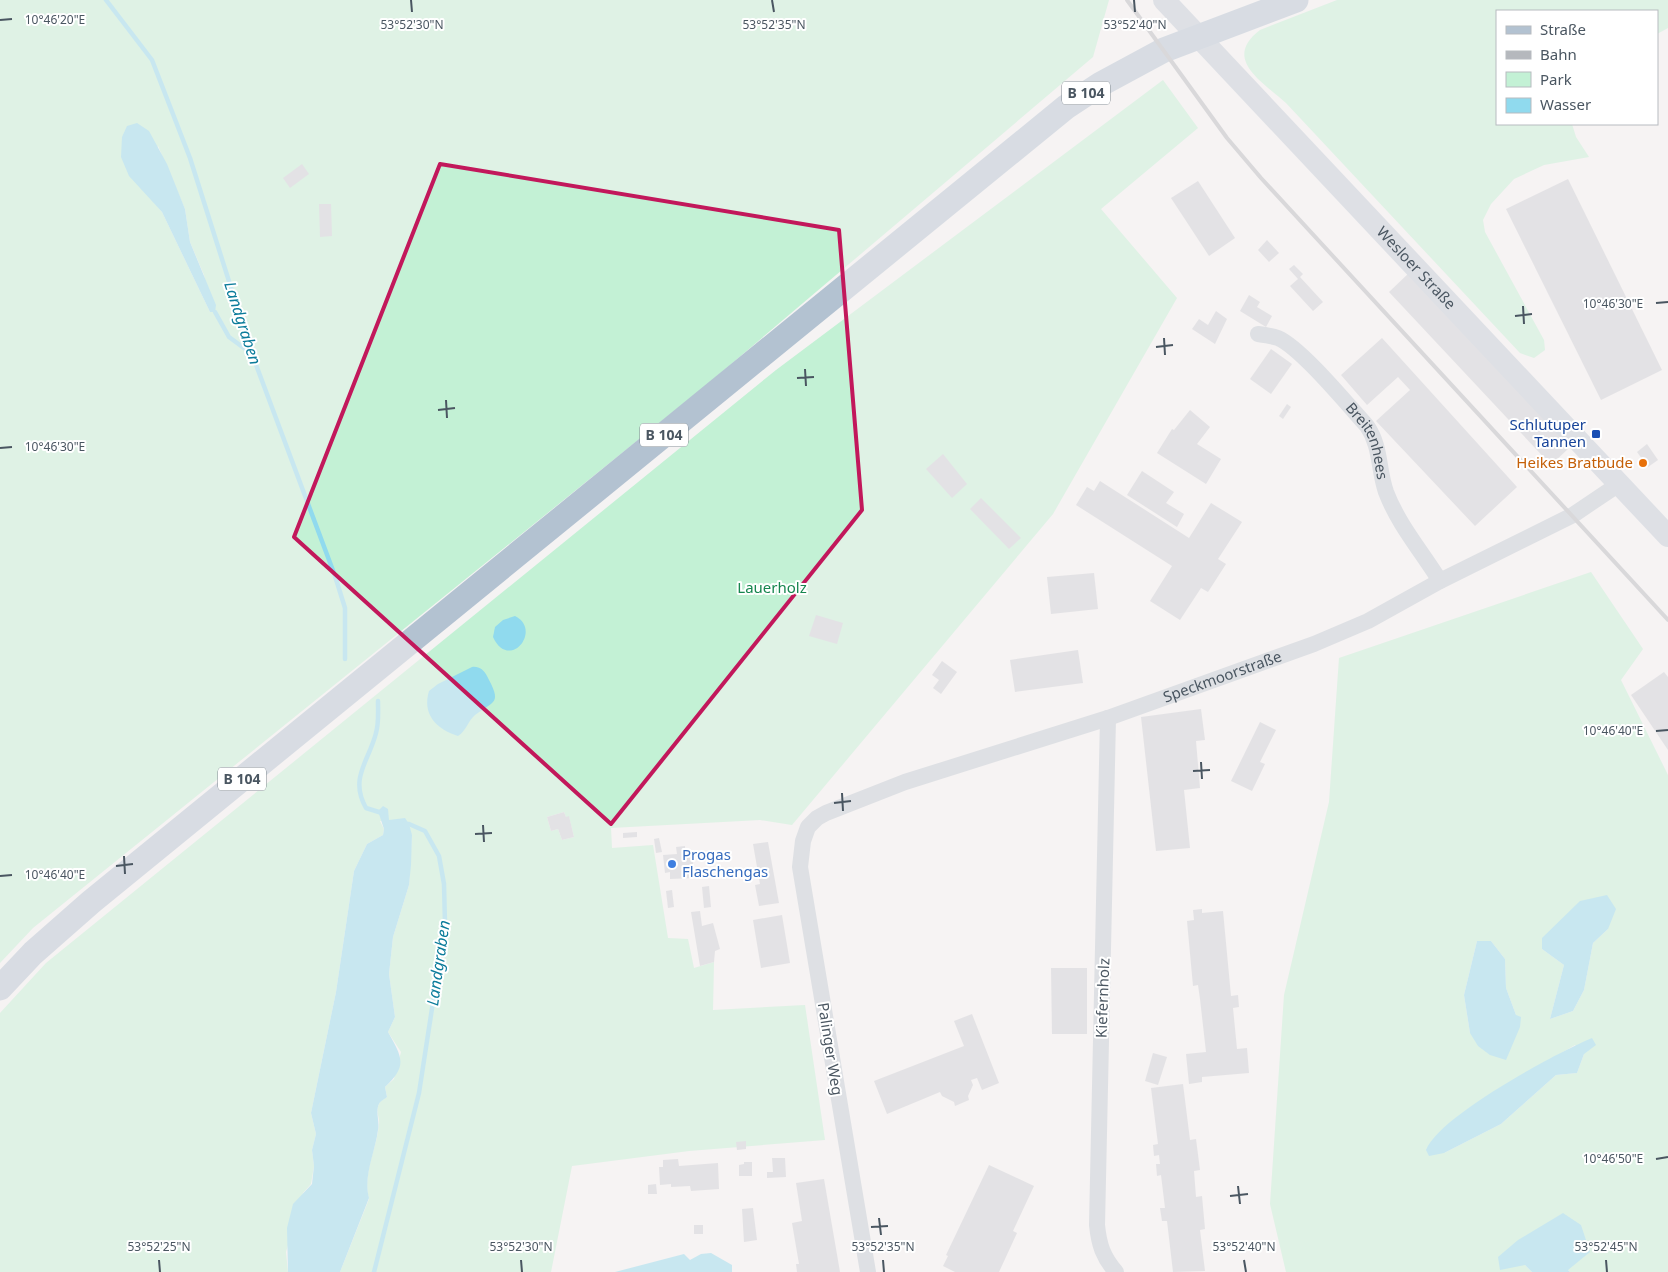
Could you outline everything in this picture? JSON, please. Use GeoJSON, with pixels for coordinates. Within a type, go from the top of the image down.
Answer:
{"type":"FeatureCollection","features":[{"type":"Feature","properties":{"kind":"main road","name":"B 104"},"geometry":{"type":"LineString","coordinates":[[0,988],[33,953],[91,902],[1066,107],[1126,69],[1197,37],[1296,0]]}},
{"type":"Feature","properties":{"kind":"street","name":"Wesloer Straße"},"geometry":{"type":"LineString","coordinates":[[1164,0],[1668,536]]}},
{"type":"Feature","properties":{"kind":"street","name":"Breitenhees"},"geometry":{"type":"LineString","coordinates":[[1258,334],[1278,338],[1288,344],[1309,363],[1367,426],[1377,444],[1385,490],[1394,509],[1440,581]]}},
{"type":"Feature","properties":{"kind":"street","name":"Speckmoorstraße"},"geometry":{"type":"LineString","coordinates":[[808,827],[817,818],[856,800],[1108,718],[1314,644],[1368,621],[1440,581],[1572,515],[1619,484]]}},
{"type":"Feature","properties":{"kind":"street","name":"Kiefernholz"},"geometry":{"type":"LineString","coordinates":[[1108,718],[1097,1225],[1099,1243],[1105,1259],[1116,1272]]}},
{"type":"Feature","properties":{"kind":"street","name":"Palinger Weg"},"geometry":{"type":"LineString","coordinates":[[808,827],[802,841],[800,867],[868,1272]]}},
{"type":"Feature","properties":{"kind":"highlighted area"},"geometry":{"type":"Polygon","coordinates":[[[440,164],[839,230],[862,510],[611,824],[294,537],[440,164]]]}},
{"type":"Feature","properties":{"kind":"green space"},"geometry":{"type":"Polygon","coordinates":[[[0,0],[1109,0],[1093,57],[710,382],[33,928],[0,963],[0,0]],[[158,146],[141,187],[162,212],[210,312],[204,275],[190,242],[185,209],[158,146]]]}},
{"type":"Feature","properties":{"kind":"green space"},"geometry":{"type":"Polygon","coordinates":[[[1337,0],[1668,0],[1668,28],[1658,33],[1658,10],[1496,10],[1496,125],[1572,125],[1576,137],[1589,157],[1544,165],[1514,179],[1491,204],[1483,220],[1485,232],[1544,340],[1545,350],[1534,358],[1520,353],[1286,103],[1257,78],[1245,60],[1245,51],[1249,41],[1260,30],[1337,0]]]}},
{"type":"Feature","properties":{"kind":"green space","name":"Lauerholz"},"geometry":{"type":"Polygon","coordinates":[[[1163,80],[1198,128],[1101,209],[1177,298],[1053,514],[792,825],[760,820],[611,828],[612,848],[653,845],[668,938],[688,939],[694,968],[714,962],[713,1010],[805,1005],[825,1140],[689,1151],[572,1166],[551,1272],[340,1272],[369,1199],[367,1180],[378,1133],[378,1107],[380,1102],[387,1097],[385,1087],[394,1079],[401,1052],[388,1032],[395,1017],[389,974],[393,937],[409,885],[412,835],[397,820],[380,821],[384,829],[383,835],[367,844],[354,871],[336,992],[311,1113],[316,1134],[312,1150],[314,1166],[311,1184],[303,1193],[286,1252],[288,1272],[0,1272],[0,1013],[46,963],[776,370],[1163,80]],[[564,812],[547,817],[551,831],[558,829],[562,840],[574,837],[569,817],[566,817],[564,812]]]}},
{"type":"Feature","properties":{"kind":"green space"},"geometry":{"type":"Polygon","coordinates":[[[1591,572],[1643,649],[1621,680],[1668,775],[1668,1272],[1570,1272],[1568,1270],[1525,1265],[1532,1272],[1286,1272],[1270,1204],[1284,995],[1329,802],[1339,658],[1591,572]],[[1608,929],[1542,949],[1564,965],[1550,1019],[1573,1011],[1584,990],[1593,943],[1608,929]],[[1477,941],[1464,995],[1470,1033],[1516,1015],[1506,988],[1505,959],[1491,941],[1477,941]],[[1575,1045],[1558,1055],[1444,1153],[1501,1124],[1556,1075],[1577,1073],[1584,1054],[1575,1045]]]}},
{"type":"Feature","properties":{"kind":"water"},"geometry":{"type":"Polygon","coordinates":[[[137,123],[149,131],[167,164],[185,209],[190,242],[216,305],[215,312],[210,312],[162,212],[129,176],[121,157],[122,137],[127,126],[137,123]]]}},
{"type":"Feature","properties":{"kind":"water"},"geometry":{"type":"Polygon","coordinates":[[[515,616],[523,622],[526,630],[525,638],[514,649],[507,650],[500,647],[493,637],[495,627],[503,620],[515,616]]]}},
{"type":"Feature","properties":{"kind":"water"},"geometry":{"type":"Polygon","coordinates":[[[472,667],[479,668],[484,672],[492,685],[495,697],[492,703],[473,717],[458,736],[437,725],[429,714],[427,699],[429,691],[438,684],[472,667]]]}},
{"type":"Feature","properties":{"kind":"water"},"geometry":{"type":"Polygon","coordinates":[[[383,806],[388,809],[389,820],[405,818],[412,835],[409,885],[393,937],[389,974],[395,1017],[388,1032],[399,1054],[400,1066],[393,1079],[385,1087],[387,1097],[380,1102],[378,1107],[377,1139],[367,1181],[369,1198],[340,1272],[288,1272],[287,1228],[293,1204],[312,1184],[314,1166],[312,1150],[316,1134],[311,1113],[336,992],[354,871],[367,844],[383,835],[384,829],[378,811],[383,806]]]}},
{"type":"Feature","properties":{"kind":"water"},"geometry":{"type":"Polygon","coordinates":[[[1607,895],[1616,909],[1608,929],[1593,943],[1584,990],[1573,1011],[1550,1019],[1564,965],[1542,949],[1542,938],[1580,901],[1607,895]]]}},
{"type":"Feature","properties":{"kind":"water"},"geometry":{"type":"Polygon","coordinates":[[[1477,941],[1491,941],[1505,959],[1506,988],[1516,1015],[1521,1017],[1520,1027],[1506,1060],[1490,1055],[1478,1046],[1470,1033],[1464,995],[1477,941]]]}},
{"type":"Feature","properties":{"kind":"water"},"geometry":{"type":"Polygon","coordinates":[[[1592,1038],[1596,1045],[1584,1054],[1577,1073],[1556,1075],[1501,1124],[1444,1153],[1429,1156],[1426,1150],[1435,1136],[1452,1120],[1527,1071],[1592,1038]]]}},
{"type":"Feature","properties":{"kind":"water"},"geometry":{"type":"Polygon","coordinates":[[[1563,1213],[1581,1225],[1590,1252],[1568,1270],[1570,1272],[1532,1272],[1525,1265],[1500,1270],[1498,1257],[1518,1240],[1563,1213]]]}},
{"type":"Feature","properties":{"kind":"water"},"geometry":{"type":"Polygon","coordinates":[[[711,1253],[732,1265],[732,1272],[615,1272],[684,1254],[690,1260],[701,1254],[711,1253]]]}},
{"type":"Feature","properties":{"kind":"building"},"geometry":{"type":"Polygon","coordinates":[[[302,164],[309,174],[290,188],[283,178],[302,164]]]}},
{"type":"Feature","properties":{"kind":"building"},"geometry":{"type":"Polygon","coordinates":[[[1568,179],[1662,370],[1601,400],[1506,209],[1568,179]]]}},
{"type":"Feature","properties":{"kind":"building"},"geometry":{"type":"Polygon","coordinates":[[[1198,181],[1235,238],[1209,256],[1171,198],[1198,181]]]}},
{"type":"Feature","properties":{"kind":"building"},"geometry":{"type":"Polygon","coordinates":[[[319,204],[331,204],[332,236],[320,237],[319,204]]]}},
{"type":"Feature","properties":{"kind":"building"},"geometry":{"type":"Polygon","coordinates":[[[1267,240],[1279,253],[1269,262],[1258,250],[1267,240]]]}},
{"type":"Feature","properties":{"kind":"building"},"geometry":{"type":"Polygon","coordinates":[[[1294,265],[1303,274],[1300,277],[1323,302],[1313,311],[1290,286],[1298,279],[1289,269],[1294,265]]]}},
{"type":"Feature","properties":{"kind":"building"},"geometry":{"type":"Polygon","coordinates":[[[1410,272],[1568,443],[1566,445],[1569,448],[1551,465],[1389,292],[1410,272]]]}},
{"type":"Feature","properties":{"kind":"building"},"geometry":{"type":"Polygon","coordinates":[[[1249,295],[1260,302],[1257,307],[1272,316],[1266,327],[1240,311],[1249,295]]]}},
{"type":"Feature","properties":{"kind":"building"},"geometry":{"type":"Polygon","coordinates":[[[1216,311],[1227,319],[1215,344],[1192,329],[1199,319],[1208,325],[1216,311]]]}},
{"type":"Feature","properties":{"kind":"building"},"geometry":{"type":"Polygon","coordinates":[[[1382,338],[1517,487],[1475,526],[1376,421],[1410,390],[1398,377],[1367,405],[1341,375],[1382,338]]]}},
{"type":"Feature","properties":{"kind":"building"},"geometry":{"type":"Polygon","coordinates":[[[1271,349],[1292,364],[1271,394],[1250,379],[1271,349]]]}},
{"type":"Feature","properties":{"kind":"building"},"geometry":{"type":"Polygon","coordinates":[[[1287,404],[1291,407],[1283,419],[1279,416],[1287,404]]]}},
{"type":"Feature","properties":{"kind":"building"},"geometry":{"type":"Polygon","coordinates":[[[1190,410],[1210,427],[1197,444],[1221,459],[1206,484],[1157,453],[1172,429],[1174,430],[1190,410]]]}},
{"type":"Feature","properties":{"kind":"building"},"geometry":{"type":"Polygon","coordinates":[[[1647,444],[1658,460],[1648,467],[1637,452],[1647,444]]]}},
{"type":"Feature","properties":{"kind":"building"},"geometry":{"type":"Polygon","coordinates":[[[943,454],[967,484],[952,498],[926,469],[943,454]]]}},
{"type":"Feature","properties":{"kind":"building"},"geometry":{"type":"Polygon","coordinates":[[[1142,471],[1174,492],[1166,503],[1184,514],[1177,527],[1127,495],[1142,471]]]}},
{"type":"Feature","properties":{"kind":"building"},"geometry":{"type":"Polygon","coordinates":[[[1100,481],[1189,538],[1211,503],[1242,522],[1218,559],[1226,564],[1208,592],[1201,588],[1180,620],[1150,601],[1172,566],[1076,505],[1087,487],[1094,491],[1100,481]]]}},
{"type":"Feature","properties":{"kind":"building"},"geometry":{"type":"Polygon","coordinates":[[[981,498],[1021,538],[1009,549],[970,509],[981,498]]]}},
{"type":"Feature","properties":{"kind":"building"},"geometry":{"type":"Polygon","coordinates":[[[1094,573],[1098,609],[1051,614],[1047,577],[1094,573]]]}},
{"type":"Feature","properties":{"kind":"building"},"geometry":{"type":"Polygon","coordinates":[[[816,615],[843,623],[837,644],[809,636],[816,615]]]}},
{"type":"Feature","properties":{"kind":"building"},"geometry":{"type":"Polygon","coordinates":[[[1078,650],[1083,683],[1015,692],[1010,660],[1078,650]]]}},
{"type":"Feature","properties":{"kind":"building"},"geometry":{"type":"Polygon","coordinates":[[[942,661],[957,672],[941,694],[933,688],[939,680],[932,675],[942,661]]]}},
{"type":"Feature","properties":{"kind":"building"},"geometry":{"type":"Polygon","coordinates":[[[1664,672],[1668,677],[1668,750],[1631,695],[1664,672]]]}},
{"type":"Feature","properties":{"kind":"building"},"geometry":{"type":"Polygon","coordinates":[[[1201,709],[1205,740],[1196,741],[1200,788],[1184,790],[1190,848],[1156,851],[1141,717],[1201,709]]]}},
{"type":"Feature","properties":{"kind":"building"},"geometry":{"type":"Polygon","coordinates":[[[1260,722],[1276,730],[1260,762],[1265,764],[1252,791],[1231,781],[1260,722]]]}},
{"type":"Feature","properties":{"kind":"building"},"geometry":{"type":"Polygon","coordinates":[[[564,812],[566,817],[569,816],[574,837],[562,840],[558,829],[551,831],[547,817],[564,812]]]}},
{"type":"Feature","properties":{"kind":"building"},"geometry":{"type":"Polygon","coordinates":[[[637,832],[637,837],[623,838],[623,833],[637,832]]]}},
{"type":"Feature","properties":{"kind":"building"},"geometry":{"type":"Polygon","coordinates":[[[659,838],[662,852],[656,853],[654,839],[659,838]]]}},
{"type":"Feature","properties":{"kind":"building"},"geometry":{"type":"Polygon","coordinates":[[[768,842],[779,903],[759,906],[755,885],[760,884],[753,844],[768,842]]]}},
{"type":"Feature","properties":{"kind":"building"},"geometry":{"type":"Polygon","coordinates":[[[685,846],[685,854],[692,853],[694,878],[670,879],[670,872],[665,873],[663,855],[677,854],[676,847],[685,846]]]}},
{"type":"Feature","properties":{"kind":"building"},"geometry":{"type":"Polygon","coordinates":[[[709,886],[711,907],[704,908],[702,887],[709,886]]]}},
{"type":"Feature","properties":{"kind":"building"},"geometry":{"type":"Polygon","coordinates":[[[672,890],[674,907],[668,908],[666,891],[672,890]]]}},
{"type":"Feature","properties":{"kind":"building"},"geometry":{"type":"Polygon","coordinates":[[[1202,909],[1202,913],[1223,911],[1231,996],[1238,995],[1239,1007],[1233,1008],[1237,1049],[1247,1048],[1249,1073],[1202,1077],[1202,1082],[1189,1084],[1186,1054],[1206,1052],[1198,985],[1193,986],[1187,921],[1194,920],[1193,910],[1202,909]]]}},
{"type":"Feature","properties":{"kind":"building"},"geometry":{"type":"Polygon","coordinates":[[[700,911],[702,926],[713,923],[720,949],[715,951],[714,962],[700,966],[691,912],[700,911]]]}},
{"type":"Feature","properties":{"kind":"building"},"geometry":{"type":"Polygon","coordinates":[[[782,915],[790,963],[761,968],[753,920],[782,915]]]}},
{"type":"Feature","properties":{"kind":"building"},"geometry":{"type":"Polygon","coordinates":[[[1051,968],[1087,968],[1087,1034],[1052,1034],[1051,968]]]}},
{"type":"Feature","properties":{"kind":"building"},"geometry":{"type":"Polygon","coordinates":[[[972,1014],[999,1083],[982,1090],[977,1078],[971,1080],[973,1085],[968,1096],[969,1100],[955,1106],[954,1102],[942,1096],[940,1092],[887,1114],[874,1081],[964,1046],[954,1021],[972,1014]]]}},
{"type":"Feature","properties":{"kind":"building"},"geometry":{"type":"Polygon","coordinates":[[[1153,1053],[1167,1057],[1158,1085],[1145,1081],[1153,1053]]]}},
{"type":"Feature","properties":{"kind":"building"},"geometry":{"type":"Polygon","coordinates":[[[1183,1084],[1190,1140],[1196,1139],[1200,1170],[1194,1171],[1196,1197],[1202,1196],[1205,1229],[1200,1230],[1205,1271],[1173,1272],[1167,1221],[1162,1221],[1160,1208],[1165,1208],[1161,1175],[1157,1176],[1156,1164],[1160,1164],[1159,1155],[1154,1156],[1153,1145],[1158,1144],[1151,1088],[1183,1084]]]}},
{"type":"Feature","properties":{"kind":"building"},"geometry":{"type":"Polygon","coordinates":[[[746,1141],[746,1149],[737,1150],[736,1142],[746,1141]]]}},
{"type":"Feature","properties":{"kind":"building"},"geometry":{"type":"Polygon","coordinates":[[[772,1158],[785,1158],[786,1177],[767,1178],[767,1172],[773,1172],[772,1158]]]}},
{"type":"Feature","properties":{"kind":"building"},"geometry":{"type":"Polygon","coordinates":[[[678,1159],[679,1166],[718,1163],[719,1189],[691,1191],[690,1186],[671,1187],[671,1184],[660,1185],[659,1167],[663,1167],[663,1160],[678,1159]]]}},
{"type":"Feature","properties":{"kind":"building"},"geometry":{"type":"Polygon","coordinates":[[[744,1162],[752,1162],[752,1176],[739,1176],[739,1165],[744,1164],[744,1162]]]}},
{"type":"Feature","properties":{"kind":"building"},"geometry":{"type":"Polygon","coordinates":[[[989,1165],[1034,1186],[1013,1231],[1017,1233],[999,1272],[955,1272],[943,1266],[948,1256],[946,1255],[989,1165]]]}},
{"type":"Feature","properties":{"kind":"building"},"geometry":{"type":"Polygon","coordinates":[[[824,1179],[840,1272],[797,1272],[796,1264],[799,1264],[792,1223],[802,1221],[796,1183],[824,1179]]]}},
{"type":"Feature","properties":{"kind":"building"},"geometry":{"type":"Polygon","coordinates":[[[656,1184],[657,1194],[648,1194],[648,1185],[656,1184]]]}},
{"type":"Feature","properties":{"kind":"building"},"geometry":{"type":"Polygon","coordinates":[[[753,1208],[757,1240],[744,1242],[742,1209],[753,1208]]]}},
{"type":"Feature","properties":{"kind":"building"},"geometry":{"type":"Polygon","coordinates":[[[694,1225],[703,1225],[703,1234],[694,1234],[694,1225]]]}},
{"type":"Feature","properties":{"kind":"waterway","name":"Landgraben"},"geometry":{"type":"LineString","coordinates":[[106,0],[152,60],[190,158],[252,354],[335,576],[345,608],[345,659]]}},
{"type":"Feature","properties":{"kind":"waterway"},"geometry":{"type":"LineString","coordinates":[[215,312],[229,337],[252,354]]}},
{"type":"Feature","properties":{"kind":"waterway","name":"Landgraben"},"geometry":{"type":"LineString","coordinates":[[378,701],[377,729],[362,770],[359,788],[366,808],[382,813]]}},
{"type":"Feature","properties":{"kind":"waterway","name":"Landgraben"},"geometry":{"type":"LineString","coordinates":[[374,1272],[419,1093],[445,924],[444,884],[439,856],[425,831],[409,824],[404,824]]}},
{"type":"Feature","properties":{"kind":"railway"},"geometry":{"type":"LineString","coordinates":[[1127,0],[1227,138],[1261,178],[1668,620]]}},
{"type":"Feature","properties":{"kind":"place","name":"Schlutuper Tannen"},"geometry":{"type":"Point","coordinates":[1596,434]}},
{"type":"Feature","properties":{"kind":"place","name":"Heikes Bratbude"},"geometry":{"type":"Point","coordinates":[1643,463]}},
{"type":"Feature","properties":{"kind":"place","name":"Progas Flaschengas"},"geometry":{"type":"Point","coordinates":[672,864]}}]}
